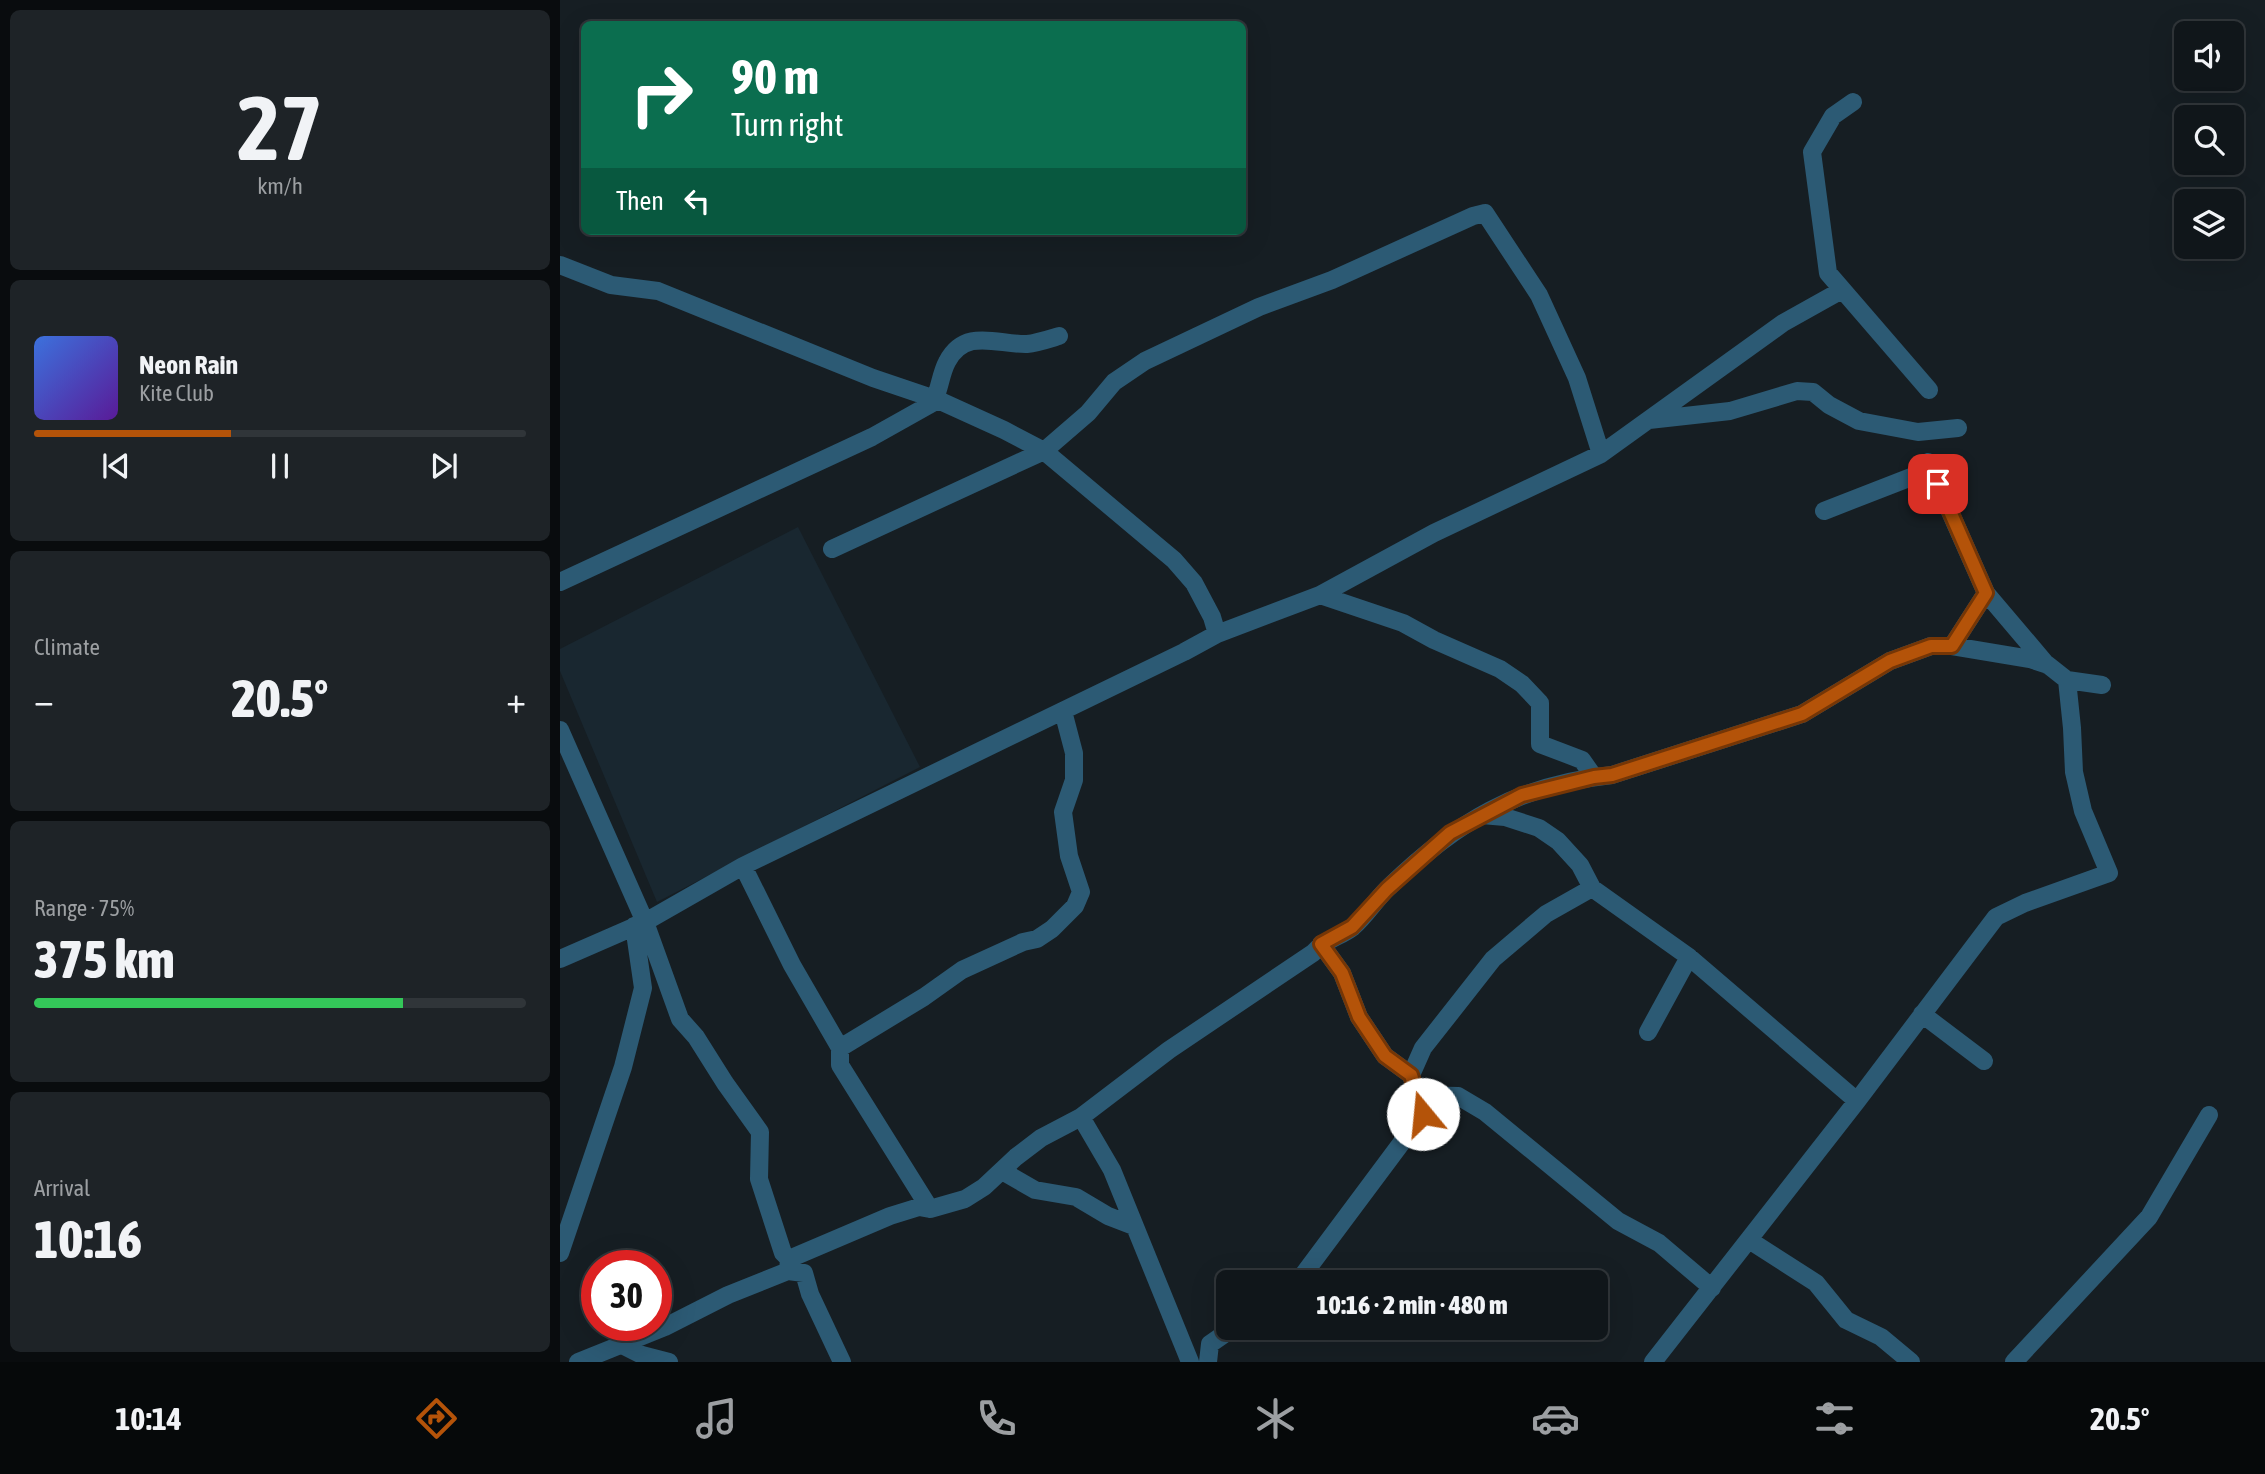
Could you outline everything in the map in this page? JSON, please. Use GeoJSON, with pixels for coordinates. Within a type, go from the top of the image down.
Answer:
{"type":"FeatureCollection","features":[{"type":"Feature","properties":{"kind":"street"},"geometry":{"type":"LineString","coordinates":[[1853,102],[1833,116],[1812,152],[1828,273],[1929,390]]}},
{"type":"Feature","properties":{"kind":"street"},"geometry":{"type":"LineString","coordinates":[[832,549],[1044,451],[1088,413],[1114,382],[1145,361],[1259,307],[1332,280],[1485,213],[1539,295],[1577,378],[1601,454]]}},
{"type":"Feature","properties":{"kind":"street"},"geometry":{"type":"LineString","coordinates":[[560,265],[611,285],[658,291],[873,378],[938,400],[1044,451],[1174,561],[1194,583],[1212,617],[1217,634]]}},
{"type":"Feature","properties":{"kind":"street"},"geometry":{"type":"LineString","coordinates":[[560,959],[640,924],[743,866],[1217,634],[1320,595],[1434,533],[1601,454],[1783,323],[1842,290]]}},
{"type":"Feature","properties":{"kind":"street"},"geometry":{"type":"LineString","coordinates":[[938,400],[935,398],[946,363],[951,355],[970,341],[992,340],[1028,344],[1059,336]]}},
{"type":"Feature","properties":{"kind":"street"},"geometry":{"type":"LineString","coordinates":[[1646,421],[1730,411],[1797,391],[1813,392],[1829,405],[1859,421],[1918,432],[1958,428]]}},
{"type":"Feature","properties":{"kind":"street"},"geometry":{"type":"LineString","coordinates":[[560,582],[872,437],[938,400]]}},
{"type":"Feature","properties":{"kind":"street"},"geometry":{"type":"LineString","coordinates":[[1824,511],[1919,474],[1928,462],[1986,593],[2048,665],[2067,680],[2102,685]]}},
{"type":"Feature","properties":{"kind":"street"},"geometry":{"type":"LineString","coordinates":[[1952,646],[1986,593]]}},
{"type":"Feature","properties":{"kind":"street"},"geometry":{"type":"LineString","coordinates":[[1320,595],[1404,622],[1434,640],[1500,668],[1522,684],[1540,704],[1540,744],[1582,760],[1594,777]]}},
{"type":"Feature","properties":{"kind":"street"},"geometry":{"type":"LineString","coordinates":[[578,1362],[665,1327],[890,1216],[919,1207],[930,1209],[965,1199],[1041,1138],[1081,1117],[1169,1051],[1313,953],[1321,944],[1352,927],[1387,889],[1450,833],[1522,795],[1612,775],[1802,714],[1890,661],[1931,646],[1952,646],[2030,659],[2048,665]]}},
{"type":"Feature","properties":{"kind":"street"},"geometry":{"type":"LineString","coordinates":[[1653,1362],[1857,1101],[1996,917],[2025,902],[2109,873],[2083,811],[2074,772],[2067,680]]}},
{"type":"Feature","properties":{"kind":"street"},"geometry":{"type":"LineString","coordinates":[[840,1048],[924,997],[962,970],[1023,942],[1037,939],[1052,929],[1075,906],[1081,892],[1069,856],[1063,812],[1074,780],[1074,753],[1063,711]]}},
{"type":"Feature","properties":{"kind":"street"},"geometry":{"type":"LineString","coordinates":[[560,730],[680,1019],[696,1037],[760,1132],[759,1178],[783,1253],[788,1265],[804,1273],[810,1294],[842,1362]]}},
{"type":"Feature","properties":{"kind":"street"},"geometry":{"type":"LineString","coordinates":[[1482,815],[1505,817],[1539,828],[1558,841],[1580,865],[1592,888],[1689,957],[1857,1101]]}},
{"type":"Feature","properties":{"kind":"street"},"geometry":{"type":"LineString","coordinates":[[743,866],[792,965],[840,1048],[840,1065],[930,1209]]}},
{"type":"Feature","properties":{"kind":"street"},"geometry":{"type":"LineString","coordinates":[[1411,1075],[1423,1048],[1493,959],[1546,915],[1592,888]]}},
{"type":"Feature","properties":{"kind":"street"},"geometry":{"type":"LineString","coordinates":[[560,1253],[623,1067],[643,988],[640,924]]}},
{"type":"Feature","properties":{"kind":"street"},"geometry":{"type":"LineString","coordinates":[[1307,1270],[1423,1114],[1411,1075],[1385,1056],[1359,1017],[1342,973],[1321,944]]}},
{"type":"Feature","properties":{"kind":"street"},"geometry":{"type":"LineString","coordinates":[[1648,1032],[1689,957]]}},
{"type":"Feature","properties":{"kind":"street"},"geometry":{"type":"LineString","coordinates":[[1922,1014],[1984,1061]]}},
{"type":"Feature","properties":{"kind":"street"},"geometry":{"type":"LineString","coordinates":[[1419,1095],[1458,1096],[1485,1112],[1618,1221],[1658,1243],[1712,1288]]}},
{"type":"Feature","properties":{"kind":"street"},"geometry":{"type":"LineString","coordinates":[[2014,1362],[2148,1217],[2209,1115]]}},
{"type":"Feature","properties":{"kind":"street"},"geometry":{"type":"LineString","coordinates":[[1081,1117],[1112,1170],[1190,1362]]}},
{"type":"Feature","properties":{"kind":"street"},"geometry":{"type":"LineString","coordinates":[[1002,1171],[1035,1190],[1076,1198],[1133,1226]]}},
{"type":"Feature","properties":{"kind":"street"},"geometry":{"type":"LineString","coordinates":[[1749,1240],[1816,1283],[1846,1320],[1881,1337],[1911,1362]]}},
{"type":"Feature","properties":{"kind":"street"},"geometry":{"type":"LineString","coordinates":[[1208,1362],[1210,1343],[1216,1339]]}},
{"type":"Feature","properties":{"kind":"street"},"geometry":{"type":"LineString","coordinates":[[622,1345],[647,1360],[669,1362]]}},
{"type":"Feature","properties":{"kind":"shaded area"},"geometry":{"type":"Polygon","coordinates":[[[798,527],[920,767],[657,902],[560,671],[560,649],[798,527]]]}},
{"type":"Feature","properties":{"kind":"route"},"geometry":{"type":"LineString","coordinates":[[1423,1114],[1411,1075],[1385,1056],[1359,1017],[1342,973],[1321,944],[1352,927],[1387,889],[1450,833],[1522,795],[1612,775],[1802,714],[1890,661],[1931,646],[1952,646],[1986,593],[1938,484]]}}]}
